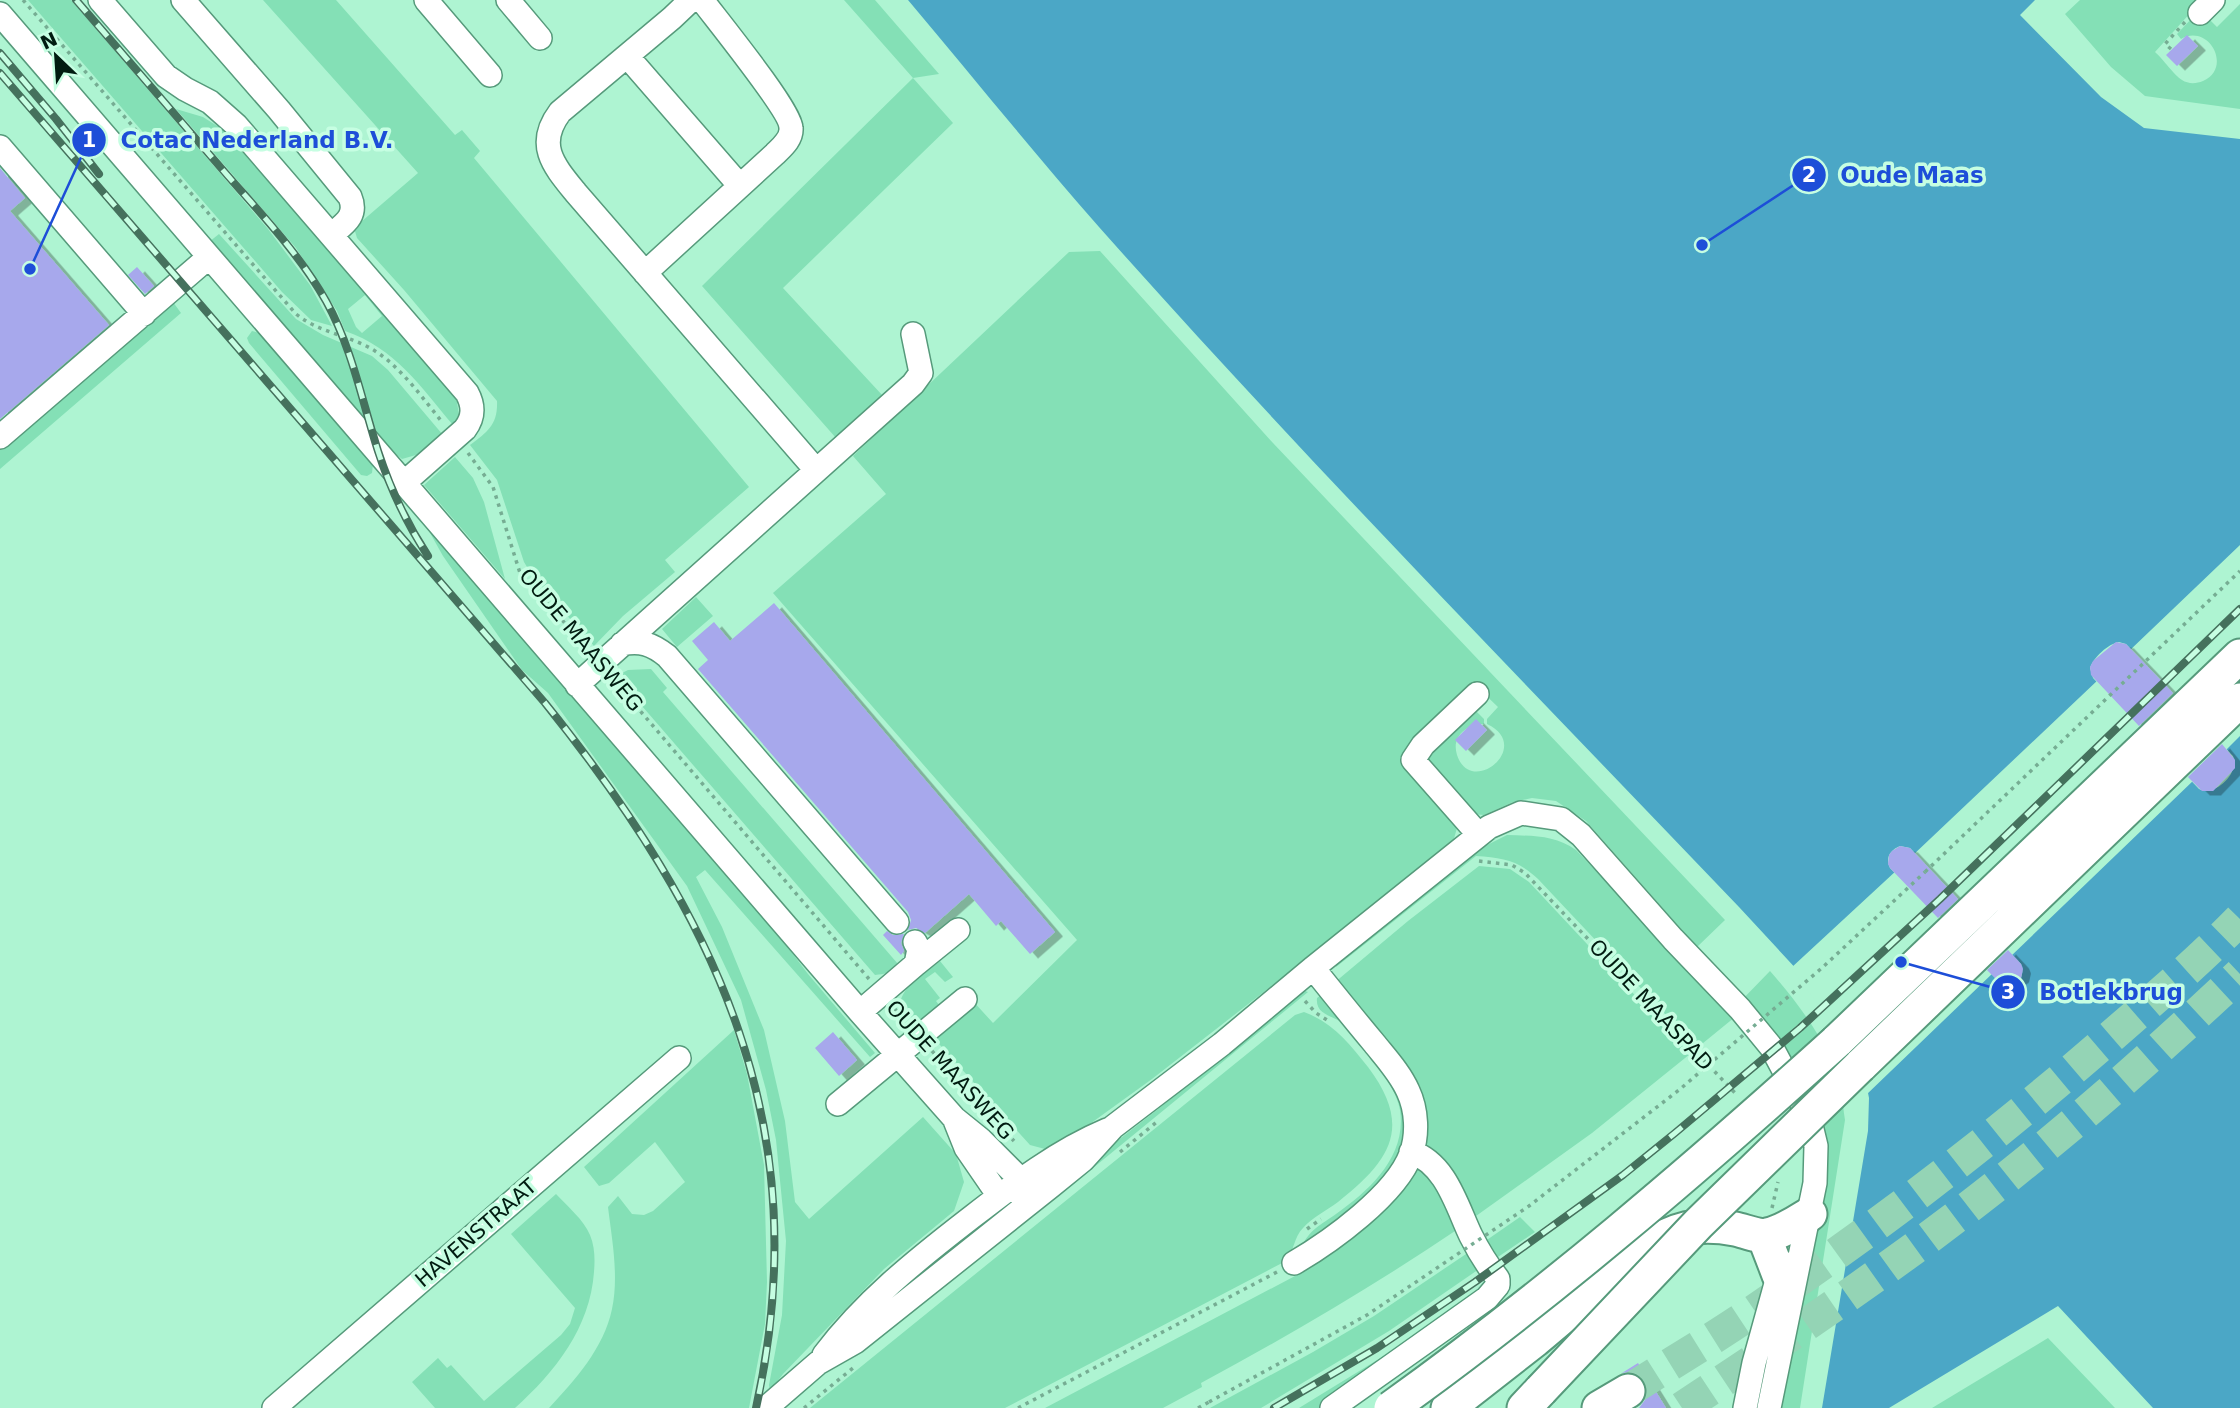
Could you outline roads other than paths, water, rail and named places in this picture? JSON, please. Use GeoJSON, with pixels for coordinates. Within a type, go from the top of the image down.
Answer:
{"type":"FeatureCollection","features":[{"type":"Feature","properties":{"kind":"highway"},"geometry":{"type":"LineString","coordinates":[[1391,1408],[1566,1273],[1745,1124],[1958,927],[2240,656]]}},
{"type":"Feature","properties":{"kind":"highway"},"geometry":{"type":"LineString","coordinates":[[1524,1408],[1746,1175],[2240,700]]}},
{"type":"Feature","properties":{"kind":"highway"},"geometry":{"type":"LineString","coordinates":[[1448,1408],[1643,1250],[1679,1229],[1789,1225],[1779,1275]]}},
{"type":"Feature","properties":{"kind":"highway"},"geometry":{"type":"LineString","coordinates":[[1599,1408],[1628,1391]]}},
{"type":"Feature","properties":{"kind":"street"},"geometry":{"type":"LineString","coordinates":[[100,0],[166,76],[224,113],[467,393],[473,407],[466,429],[405,482]]}},
{"type":"Feature","properties":{"kind":"street"},"geometry":{"type":"LineString","coordinates":[[183,0],[350,197],[352,216],[331,235]]}},
{"type":"Feature","properties":{"kind":"street"},"geometry":{"type":"LineString","coordinates":[[426,0],[490,75]]}},
{"type":"Feature","properties":{"kind":"street"},"geometry":{"type":"LineString","coordinates":[[508,0],[540,38]]}},
{"type":"Feature","properties":{"kind":"street"},"geometry":{"type":"LineString","coordinates":[[691,0],[559,112],[550,125],[547,142],[550,157],[561,174],[645,274],[816,470]]}},
{"type":"Feature","properties":{"kind":"street"},"geometry":{"type":"LineString","coordinates":[[645,274],[788,140],[792,130],[790,119],[702,0]]}},
{"type":"Feature","properties":{"kind":"street","name":"OUDE MAASWEG"},"geometry":{"type":"LineString","coordinates":[[0,14],[860,1012],[954,1118],[1028,1174]]}},
{"type":"Feature","properties":{"kind":"street"},"geometry":{"type":"LineString","coordinates":[[627,56],[740,186]]}},
{"type":"Feature","properties":{"kind":"street"},"geometry":{"type":"LineString","coordinates":[[0,147],[144,314]]}},
{"type":"Feature","properties":{"kind":"street"},"geometry":{"type":"LineString","coordinates":[[0,444],[7,431],[209,257]]}},
{"type":"Feature","properties":{"kind":"street"},"geometry":{"type":"LineString","coordinates":[[577,685],[913,384],[921,373],[913,334]]}},
{"type":"Feature","properties":{"kind":"street"},"geometry":{"type":"LineString","coordinates":[[622,644],[634,641],[645,643],[667,656],[897,922]]}},
{"type":"Feature","properties":{"kind":"street"},"geometry":{"type":"LineString","coordinates":[[1477,694],[1423,745],[1413,760],[1479,835]]}},
{"type":"Feature","properties":{"kind":"street"},"geometry":{"type":"LineString","coordinates":[[817,1363],[855,1342],[1083,1160],[1114,1127],[1222,1044],[1320,976],[1489,827],[1521,813],[1561,819],[1581,835],[1673,939],[1740,1009],[1772,1048],[1789,1082],[1802,1147],[1798,1202],[1789,1225],[1774,1331],[1745,1408]]}},
{"type":"Feature","properties":{"kind":"street"},"geometry":{"type":"LineString","coordinates":[[860,1012],[883,995],[916,953],[958,930]]}},
{"type":"Feature","properties":{"kind":"street"},"geometry":{"type":"LineString","coordinates":[[1294,1263],[1331,1239],[1367,1210],[1393,1181],[1406,1165],[1411,1152],[1415,1123],[1408,1091],[1395,1070],[1320,976]]}},
{"type":"Feature","properties":{"kind":"street"},"geometry":{"type":"LineString","coordinates":[[838,1104],[965,999]]}},
{"type":"Feature","properties":{"kind":"street","name":"HAVENSTRAAT"},"geometry":{"type":"LineString","coordinates":[[274,1408],[679,1058]]}},
{"type":"Feature","properties":{"kind":"street","name":"OUDE MAASWEG"},"geometry":{"type":"LineString","coordinates":[[954,1118],[966,1149],[999,1196]]}},
{"type":"Feature","properties":{"kind":"street"},"geometry":{"type":"LineString","coordinates":[[766,1408],[817,1363],[845,1327],[906,1268],[1028,1174],[1076,1143],[1114,1127]]}},
{"type":"Feature","properties":{"kind":"street"},"geometry":{"type":"LineString","coordinates":[[1332,1408],[1487,1298],[1498,1285],[1498,1279],[1472,1238],[1437,1170],[1428,1160],[1411,1152]]}},
{"type":"Feature","properties":{"kind":"street"},"geometry":{"type":"LineString","coordinates":[[1024,1206],[1028,1174]]}},
{"type":"Feature","properties":{"kind":"street"},"geometry":{"type":"LineString","coordinates":[[999,1196],[1024,1206]]}},
{"type":"Feature","properties":{"kind":"street"},"geometry":{"type":"LineString","coordinates":[[1769,1408],[1779,1275]]}},
{"type":"Feature","properties":{"kind":"water"},"geometry":{"type":"Polygon","coordinates":[[[908,0],[2035,0],[2020,15],[2101,97],[2144,128],[2240,139],[2240,1408],[2153,1408],[2058,1306],[1889,1408],[1822,1408],[1868,1131],[1869,1098],[1863,1067],[1800,973],[1416,570],[1177,314],[1027,143],[908,0]],[[2119,642],[2106,648],[2095,660],[2090,668],[2093,678],[2199,789],[2206,791],[2225,782],[2233,769],[2233,756],[2126,644],[2119,642]],[[1900,846],[1889,855],[1890,868],[2001,984],[2011,986],[2018,982],[2022,974],[2021,964],[1910,848],[1900,846]]]}},
{"type":"Feature","properties":{"kind":"tunnel"},"geometry":{"type":"LineString","coordinates":[[1628,1391],[1754,1311],[1935,1181],[2107,1040],[2240,919]]}},
{"type":"Feature","properties":{"kind":"tunnel"},"geometry":{"type":"LineString","coordinates":[[1682,1408],[1869,1281],[1978,1200],[2112,1090],[2240,974]]}},
{"type":"Feature","properties":{"kind":"railway"},"geometry":{"type":"LineString","coordinates":[[76,0],[268,221],[316,284],[343,337],[388,479],[428,556]]}},
{"type":"Feature","properties":{"kind":"railway"},"geometry":{"type":"LineString","coordinates":[[0,53],[99,174]]}},
{"type":"Feature","properties":{"kind":"railway"},"geometry":{"type":"LineString","coordinates":[[0,73],[545,703],[606,783],[660,864],[704,946],[739,1031],[762,1118],[774,1210],[772,1306],[756,1408]]}},
{"type":"Feature","properties":{"kind":"railway"},"geometry":{"type":"LineString","coordinates":[[1274,1408],[1377,1348],[1475,1282],[1623,1175],[1675,1133],[1800,1028],[1940,899],[2240,609]]}},
{"type":"Feature","properties":{"kind":"place","name":"Oude Maas"},"geometry":{"type":"Point","coordinates":[1702,245]}},
{"type":"Feature","properties":{"kind":"place","name":"Cotac Nederland B.V."},"geometry":{"type":"Point","coordinates":[30,269]}},
{"type":"Feature","properties":{"kind":"place","name":"Botlekbrug"},"geometry":{"type":"Point","coordinates":[1901,962]}}]}
